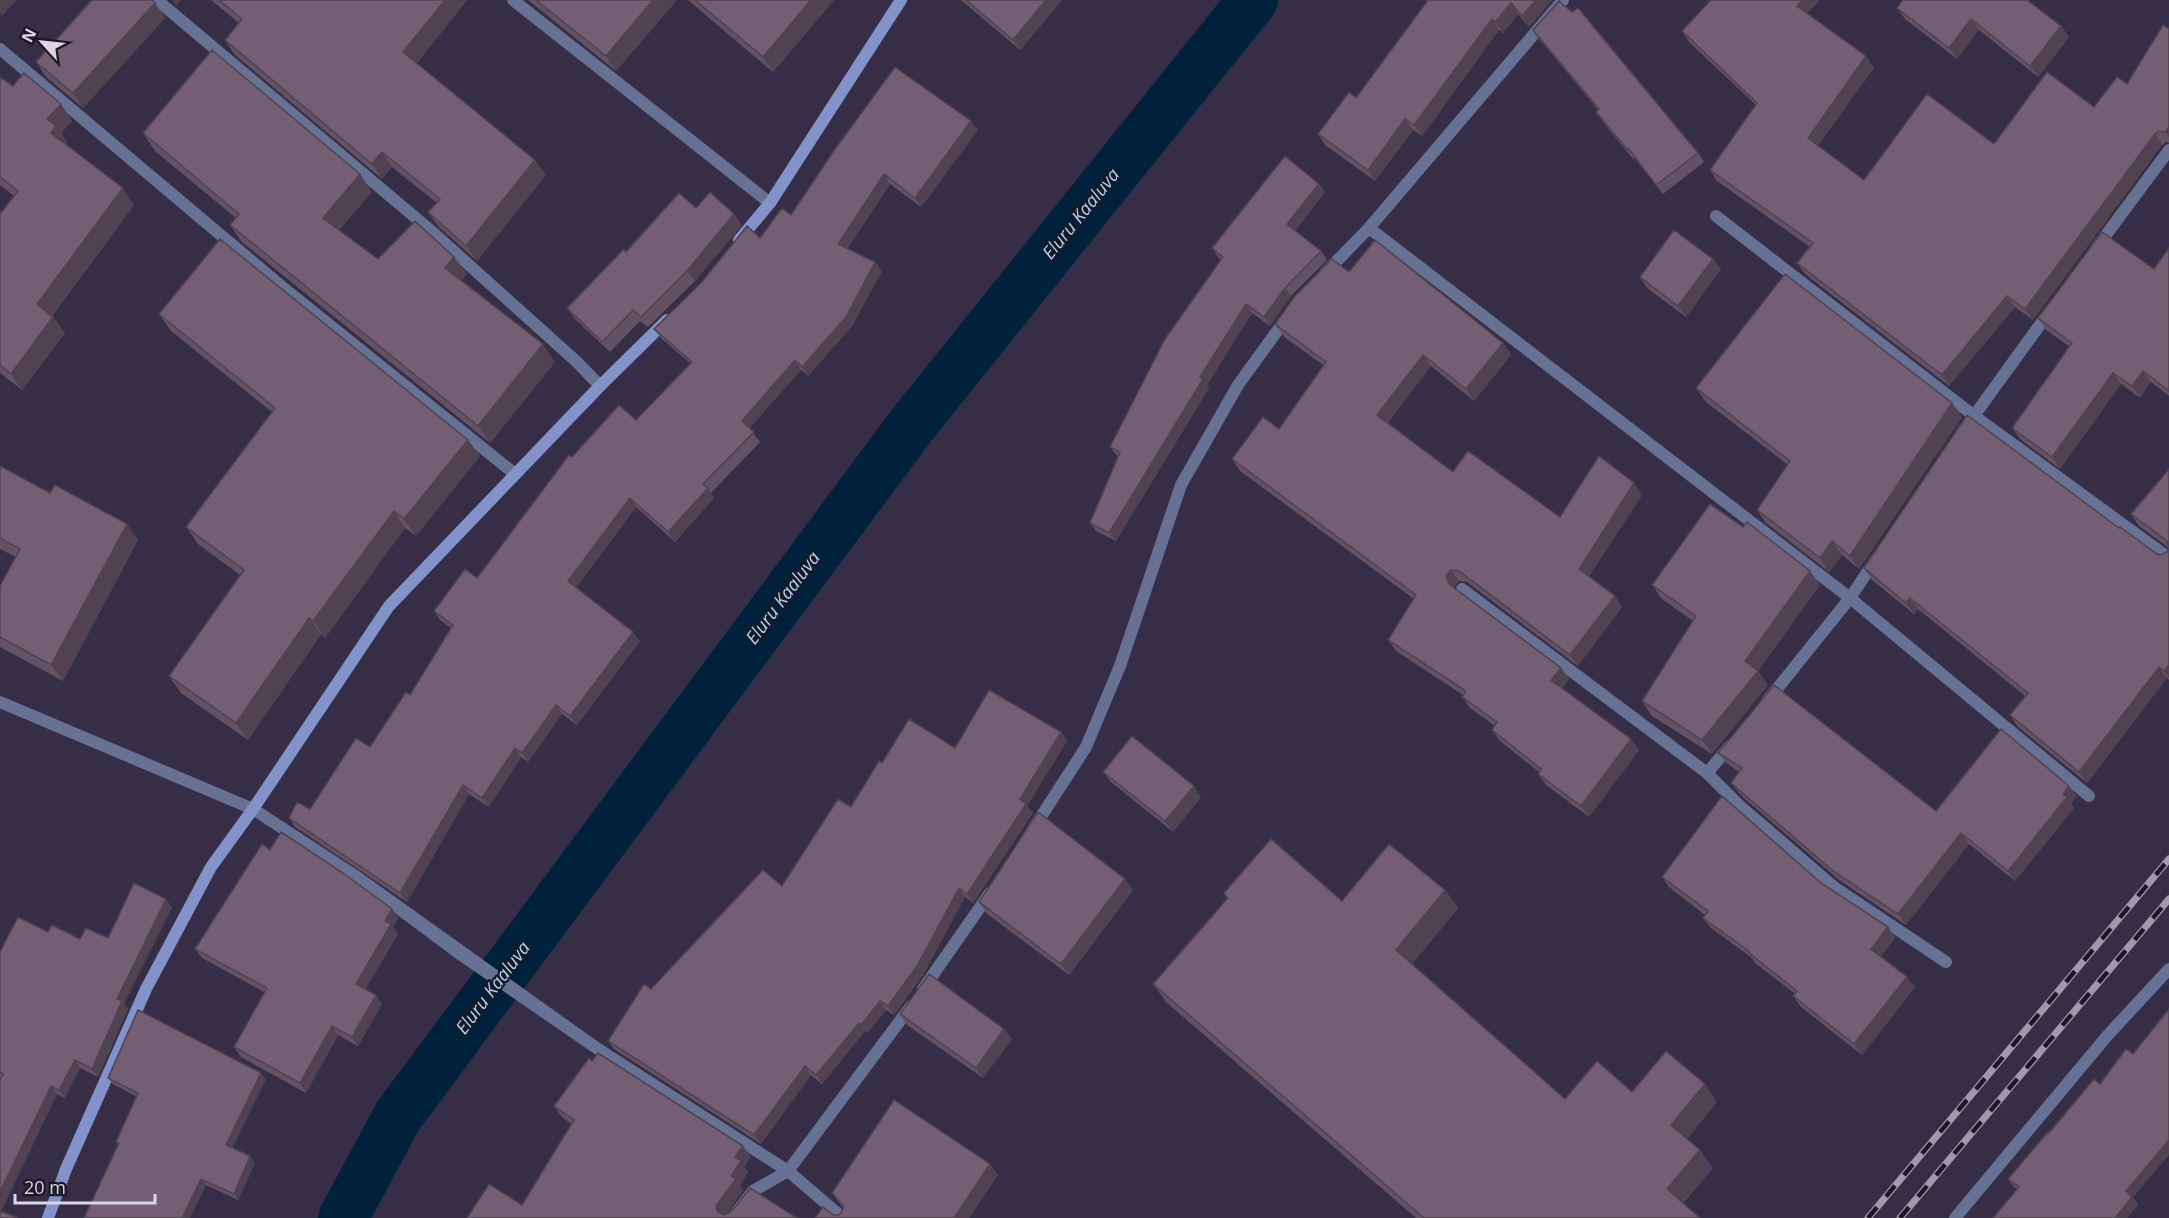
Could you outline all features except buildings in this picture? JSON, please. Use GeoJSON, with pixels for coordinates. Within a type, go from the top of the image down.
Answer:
{"type":"FeatureCollection","features":[{"type":"Feature","properties":{"kind":"street"},"geometry":{"type":"LineString","coordinates":[[158,0],[429,229],[577,362],[600,386]]}},
{"type":"Feature","properties":{"kind":"street"},"geometry":{"type":"LineString","coordinates":[[513,0],[770,203]]}},
{"type":"Feature","properties":{"kind":"street"},"geometry":{"type":"LineString","coordinates":[[729,254],[770,203],[901,0]]}},
{"type":"Feature","properties":{"kind":"street"},"geometry":{"type":"LineString","coordinates":[[1313,286],[1369,228],[1563,0]]}},
{"type":"Feature","properties":{"kind":"street"},"geometry":{"type":"LineString","coordinates":[[0,48],[286,290],[515,474]]}},
{"type":"Feature","properties":{"kind":"street"},"geometry":{"type":"LineString","coordinates":[[2092,254],[2169,150]]}},
{"type":"Feature","properties":{"kind":"street"},"geometry":{"type":"LineString","coordinates":[[1716,216],[1973,415],[2169,558]]}},
{"type":"Feature","properties":{"kind":"street"},"geometry":{"type":"LineString","coordinates":[[1369,228],[1850,597],[2089,796]]}},
{"type":"Feature","properties":{"kind":"street"},"geometry":{"type":"LineString","coordinates":[[1954,444],[2057,301]]}},
{"type":"Feature","properties":{"kind":"street"},"geometry":{"type":"LineString","coordinates":[[1024,842],[1086,747],[1120,666],[1181,485],[1238,385],[1297,302]]}},
{"type":"Feature","properties":{"kind":"street"},"geometry":{"type":"LineString","coordinates":[[48,1218],[66,1169],[146,989],[211,867],[253,809],[389,606],[600,386],[676,312]]}},
{"type":"Feature","properties":{"kind":"street"},"geometry":{"type":"LineString","coordinates":[[1757,713],[1850,597],[1882,549]]}},
{"type":"Feature","properties":{"kind":"street"},"geometry":{"type":"LineString","coordinates":[[1462,589],[1707,773],[1740,806],[1834,887],[1946,962]]}},
{"type":"Feature","properties":{"kind":"street"},"geometry":{"type":"LineString","coordinates":[[0,702],[253,809],[354,875],[457,952],[595,1047],[788,1171],[843,1218]]}},
{"type":"Feature","properties":{"kind":"street"},"geometry":{"type":"LineString","coordinates":[[1707,773],[1736,739]]}},
{"type":"Feature","properties":{"kind":"street"},"geometry":{"type":"LineString","coordinates":[[732,1218],[753,1191],[788,1171],[896,1027],[999,880]]}},
{"type":"Feature","properties":{"kind":"street"},"geometry":{"type":"LineString","coordinates":[[1955,1218],[2107,1036],[2169,969]]}},
{"type":"Feature","properties":{"kind":"waterway","name":"Eluru Kaaluva"},"geometry":{"type":"LineString","coordinates":[[343,1218],[398,1116],[911,426],[1253,0]]}},
{"type":"Feature","properties":{"kind":"railway"},"geometry":{"type":"LineString","coordinates":[[1868,1218],[2169,859]]}},
{"type":"Feature","properties":{"kind":"railway"},"geometry":{"type":"LineString","coordinates":[[1900,1218],[2169,899]]}}]}
